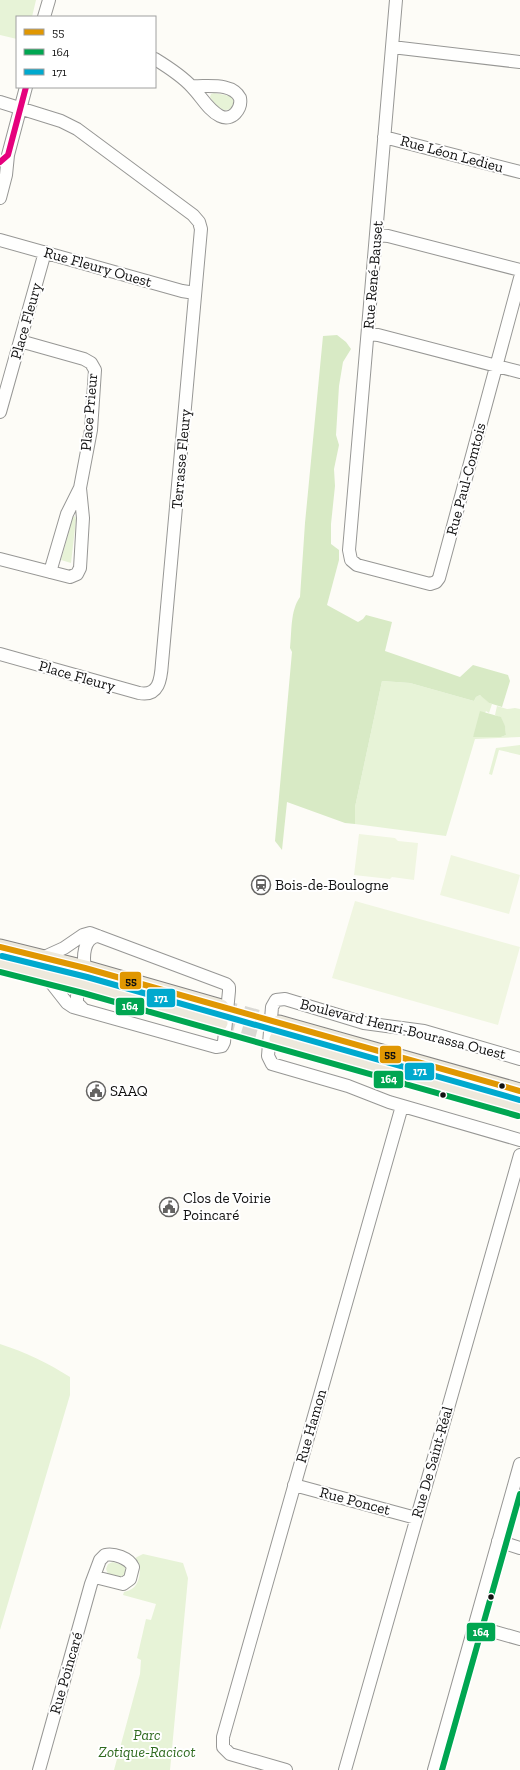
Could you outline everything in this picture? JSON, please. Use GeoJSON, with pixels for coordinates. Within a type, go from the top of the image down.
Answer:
{"type":"FeatureCollection","features":[{"type":"Feature","properties":{"kind":"main road"},"geometry":{"type":"LineString","coordinates":[[0,947],[85,968],[221,1007]]}},
{"type":"Feature","properties":{"kind":"main road"},"geometry":{"type":"LineString","coordinates":[[0,964],[85,985],[220,1023]]}},
{"type":"Feature","properties":{"kind":"main road","name":"Boulevard Henri-Bourassa Ouest"},"geometry":{"type":"LineString","coordinates":[[278,1023],[520,1091]]}},
{"type":"Feature","properties":{"kind":"main road"},"geometry":{"type":"LineString","coordinates":[[276,1039],[520,1108]]}},
{"type":"Feature","properties":{"kind":"street"},"geometry":{"type":"LineString","coordinates":[[44,16],[48,0]]}},
{"type":"Feature","properties":{"kind":"street","name":"Rue René-Bauset"},"geometry":{"type":"LineString","coordinates":[[349,550],[396,0]]}},
{"type":"Feature","properties":{"kind":"street"},"geometry":{"type":"LineString","coordinates":[[392,47],[520,62]]}},
{"type":"Feature","properties":{"kind":"street"},"geometry":{"type":"LineString","coordinates":[[156,60],[192,86]]}},
{"type":"Feature","properties":{"kind":"street"},"geometry":{"type":"LineString","coordinates":[[0,169],[26,88]]}},
{"type":"Feature","properties":{"kind":"street"},"geometry":{"type":"LineString","coordinates":[[0,102],[20,108]]}},
{"type":"Feature","properties":{"kind":"street","name":"Terrasse Fleury"},"geometry":{"type":"LineString","coordinates":[[20,108],[61,121],[77,129],[192,215],[201,225],[162,672],[160,682],[154,691]]}},
{"type":"Feature","properties":{"kind":"street","name":"Rue Léon Ledieu"},"geometry":{"type":"LineString","coordinates":[[384,137],[520,172]]}},
{"type":"Feature","properties":{"kind":"street"},"geometry":{"type":"LineString","coordinates":[[0,198],[6,175],[4,158]]}},
{"type":"Feature","properties":{"kind":"street"},"geometry":{"type":"LineString","coordinates":[[377,235],[388,236],[520,270]]}},
{"type":"Feature","properties":{"kind":"street","name":"Rue Fleury Ouest"},"geometry":{"type":"LineString","coordinates":[[0,240],[182,291],[195,293]]}},
{"type":"Feature","properties":{"kind":"street","name":"Place Fleury"},"geometry":{"type":"LineString","coordinates":[[0,412],[45,252]]}},
{"type":"Feature","properties":{"kind":"street","name":"Rue Paul-Comtois"},"geometry":{"type":"LineString","coordinates":[[349,550],[352,560],[357,565],[430,584],[438,580],[520,278]]}},
{"type":"Feature","properties":{"kind":"street"},"geometry":{"type":"LineString","coordinates":[[368,334],[378,335],[520,372]]}},
{"type":"Feature","properties":{"kind":"street","name":"Place Prieur"},"geometry":{"type":"LineString","coordinates":[[0,559],[72,577],[77,574],[79,570],[83,518],[80,488],[91,430],[96,376],[94,367],[91,363],[84,359],[20,341]]}},
{"type":"Feature","properties":{"kind":"street","name":"Place Prieur"},"geometry":{"type":"LineString","coordinates":[[50,572],[66,514],[80,488]]}},
{"type":"Feature","properties":{"kind":"street","name":"Place Fleury"},"geometry":{"type":"LineString","coordinates":[[0,654],[135,693],[147,694],[154,691]]}},
{"type":"Feature","properties":{"kind":"street"},"geometry":{"type":"LineString","coordinates":[[42,958],[59,950],[83,935],[90,933],[228,985],[229,991],[224,1042],[222,1046],[216,1047],[73,1007],[67,1003],[45,975]]}},
{"type":"Feature","properties":{"kind":"street"},"geometry":{"type":"LineString","coordinates":[[85,968],[83,957],[85,950],[90,939],[94,936],[98,936]]}},
{"type":"Feature","properties":{"kind":"street"},"geometry":{"type":"LineString","coordinates":[[82,1009],[77,1003],[77,996],[85,985]]}},
{"type":"Feature","properties":{"kind":"street","name":"Boulevard Henri-Bourassa Ouest"},"geometry":{"type":"LineString","coordinates":[[520,1059],[432,1033],[364,1022],[285,999],[278,999],[273,1003],[268,1056],[272,1064],[348,1086],[402,1106],[520,1140]]}},
{"type":"Feature","properties":{"kind":"street","name":"Rue Hamon"},"geometry":{"type":"LineString","coordinates":[[283,1770],[227,1752],[223,1747],[223,1734],[402,1106]]}},
{"type":"Feature","properties":{"kind":"street","name":"Rue De Saint-Réal"},"geometry":{"type":"LineString","coordinates":[[345,1770],[520,1155]]}},
{"type":"Feature","properties":{"kind":"street"},"geometry":{"type":"LineString","coordinates":[[434,1770],[520,1464]]}},
{"type":"Feature","properties":{"kind":"street","name":"Rue Poncet"},"geometry":{"type":"LineString","coordinates":[[294,1485],[416,1518]]}},
{"type":"Feature","properties":{"kind":"street"},"geometry":{"type":"LineString","coordinates":[[498,1541],[520,1548]]}},
{"type":"Feature","properties":{"kind":"street","name":"Rue Poincaré"},"geometry":{"type":"LineString","coordinates":[[39,1770],[94,1577]]}},
{"type":"Feature","properties":{"kind":"street"},"geometry":{"type":"LineString","coordinates":[[474,1626],[520,1639]]}},
{"type":"Feature","properties":{"kind":"green space"},"geometry":{"type":"Polygon","coordinates":[[[0,0],[36,0],[32,16],[16,16],[16,39],[0,35],[0,0]]]}},
{"type":"Feature","properties":{"kind":"green space"},"geometry":{"type":"Polygon","coordinates":[[[214,93],[231,96],[234,102],[232,108],[225,110],[219,108],[210,97],[211,94],[214,93]]]}},
{"type":"Feature","properties":{"kind":"green space"},"geometry":{"type":"Polygon","coordinates":[[[337,335],[346,342],[351,349],[343,362],[339,386],[336,435],[339,445],[334,469],[335,486],[331,524],[331,544],[339,550],[339,560],[327,605],[358,622],[366,615],[392,622],[385,651],[460,677],[473,665],[508,675],[510,681],[502,707],[489,703],[480,695],[476,697],[474,701],[410,683],[382,681],[355,807],[355,824],[345,823],[287,802],[282,850],[275,841],[292,652],[290,648],[292,622],[294,609],[300,597],[305,523],[323,336],[337,335]]]}},
{"type":"Feature","properties":{"kind":"green space"},"geometry":{"type":"Polygon","coordinates":[[[75,516],[76,520],[71,563],[61,560],[73,517],[75,516]]]}},
{"type":"Feature","properties":{"kind":"green space"},"geometry":{"type":"Polygon","coordinates":[[[382,681],[410,683],[474,701],[476,697],[480,695],[482,696],[492,704],[489,713],[486,711],[473,737],[501,737],[506,735],[505,727],[501,718],[495,715],[497,706],[507,709],[520,709],[520,737],[475,739],[446,836],[355,824],[355,807],[382,681]]]}},
{"type":"Feature","properties":{"kind":"green space"},"geometry":{"type":"Polygon","coordinates":[[[480,711],[501,717],[505,726],[506,735],[501,737],[473,737],[480,711]]]}},
{"type":"Feature","properties":{"kind":"green space"},"geometry":{"type":"Polygon","coordinates":[[[520,745],[520,755],[499,750],[492,775],[489,774],[496,748],[520,745]]]}},
{"type":"Feature","properties":{"kind":"green space"},"geometry":{"type":"Polygon","coordinates":[[[359,834],[395,838],[398,841],[418,843],[414,880],[354,875],[359,834]]]}},
{"type":"Feature","properties":{"kind":"green space"},"geometry":{"type":"Polygon","coordinates":[[[451,855],[520,875],[509,914],[440,895],[451,855]]]}},
{"type":"Feature","properties":{"kind":"green space"},"geometry":{"type":"Polygon","coordinates":[[[355,901],[520,947],[498,1025],[332,978],[355,901]]]}},
{"type":"Feature","properties":{"kind":"green space"},"geometry":{"type":"Polygon","coordinates":[[[0,1344],[36,1358],[70,1377],[70,1395],[0,1630],[0,1344]]]}},
{"type":"Feature","properties":{"kind":"green space","name":"Parc Zotique-Racicot"},"geometry":{"type":"Polygon","coordinates":[[[143,1554],[183,1563],[188,1578],[170,1770],[114,1770],[140,1674],[141,1660],[137,1658],[146,1619],[151,1620],[156,1604],[123,1595],[124,1592],[133,1588],[138,1582],[140,1569],[135,1558],[143,1554]]]}},
{"type":"Feature","properties":{"kind":"green space"},"geometry":{"type":"Polygon","coordinates":[[[113,1562],[125,1566],[126,1571],[124,1575],[120,1577],[108,1574],[106,1569],[108,1564],[113,1562]]]}},
{"type":"Feature","properties":{"kind":"tunnel"},"geometry":{"type":"LineString","coordinates":[[221,1007],[279,1023]]}},
{"type":"Feature","properties":{"kind":"tunnel"},"geometry":{"type":"LineString","coordinates":[[220,1023],[277,1039]]}},
{"type":"Feature","properties":{"kind":"transit line"},"geometry":{"type":"LineString","coordinates":[[0,162],[8,155],[26,88]]}},
{"type":"Feature","properties":{"kind":"transit line","name":"55"},"geometry":{"type":"LineString","coordinates":[[0,947],[85,968],[520,1091]]}},
{"type":"Feature","properties":{"kind":"transit line","name":"171"},"geometry":{"type":"LineString","coordinates":[[2,956],[87,977],[520,1100]]}},
{"type":"Feature","properties":{"kind":"transit line","name":"164"},"geometry":{"type":"LineString","coordinates":[[0,972],[83,993],[518,1116]]}},
{"type":"Feature","properties":{"kind":"transit line","name":"164"},"geometry":{"type":"LineString","coordinates":[[442,1770],[520,1494]]}},
{"type":"Feature","properties":{"kind":"place","name":"Bois-de-Boulogne"},"geometry":{"type":"Point","coordinates":[261,885]}},
{"type":"Feature","properties":{"kind":"place","name":"SAAQ"},"geometry":{"type":"Point","coordinates":[96,1091]}},
{"type":"Feature","properties":{"kind":"place","name":"Clos de Voirie Poincaré"},"geometry":{"type":"Point","coordinates":[169,1207]}}]}
